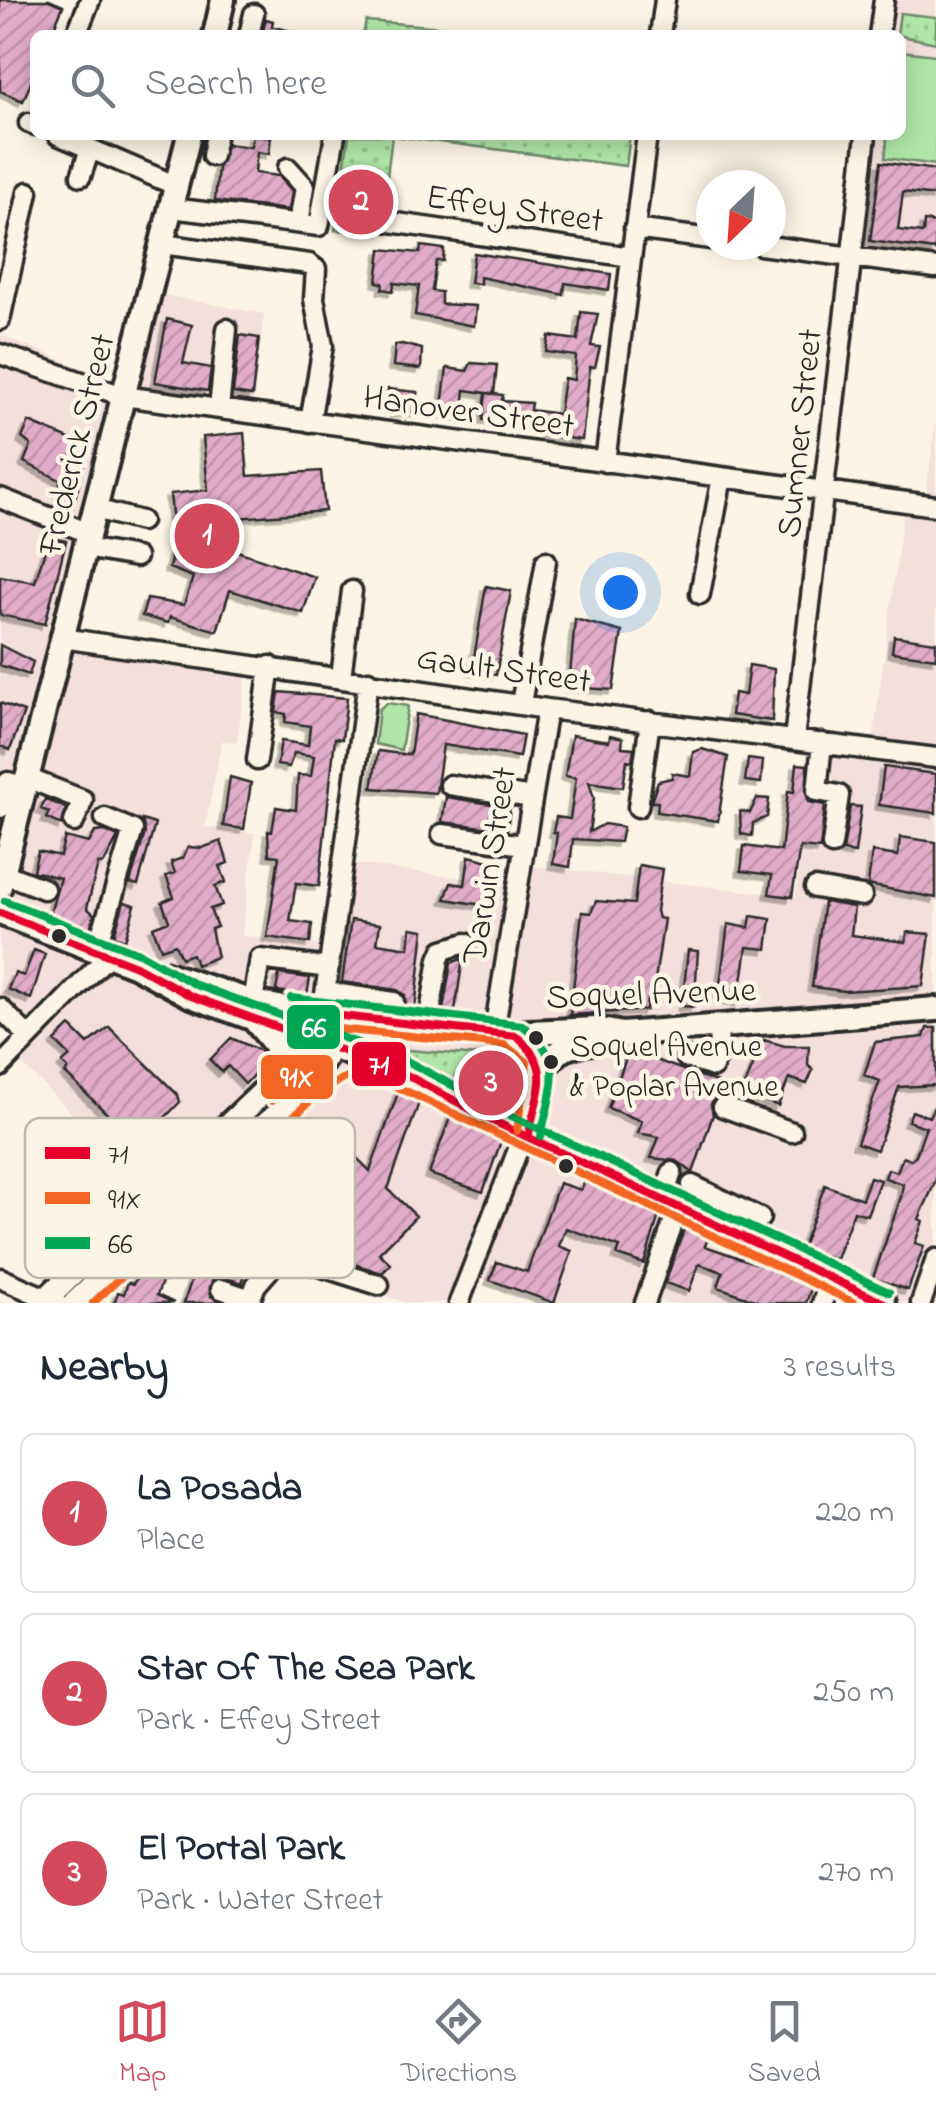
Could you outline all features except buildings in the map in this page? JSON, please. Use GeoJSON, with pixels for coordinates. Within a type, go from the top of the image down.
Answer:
{"type":"FeatureCollection","features":[{"type":"Feature","properties":{"kind":"main road"},"geometry":{"type":"LineString","coordinates":[[215,30],[224,0]]}},
{"type":"Feature","properties":{"kind":"main road","name":"Frederick Street"},"geometry":{"type":"LineString","coordinates":[[3,868],[6,814],[26,783],[174,197],[194,140]]}},
{"type":"Feature","properties":{"kind":"main road","name":"Soquel Avenue"},"geometry":{"type":"LineString","coordinates":[[0,913],[136,966],[191,996],[254,1011],[321,1043],[400,1072]]}},
{"type":"Feature","properties":{"kind":"main road"},"geometry":{"type":"LineString","coordinates":[[303,1090],[321,1043],[325,1006]]}},
{"type":"Feature","properties":{"kind":"main road","name":"Soquel Avenue"},"geometry":{"type":"LineString","coordinates":[[254,1011],[325,1006],[428,1026],[500,1032],[596,1029],[622,1034],[936,1009]]}},
{"type":"Feature","properties":{"kind":"main road"},"geometry":{"type":"LineString","coordinates":[[254,1011],[276,1046],[275,1081]]}},
{"type":"Feature","properties":{"kind":"main road"},"geometry":{"type":"LineString","coordinates":[[500,1032],[536,1052],[542,1075]]}},
{"type":"Feature","properties":{"kind":"main road"},"geometry":{"type":"LineString","coordinates":[[528,1134],[531,1106],[542,1075],[564,1046],[622,1034]]}},
{"type":"Feature","properties":{"kind":"main road"},"geometry":{"type":"LineString","coordinates":[[237,1118],[321,1043]]}},
{"type":"Feature","properties":{"kind":"main road"},"geometry":{"type":"LineString","coordinates":[[273,1118],[303,1090],[337,1067],[370,1060]]}},
{"type":"Feature","properties":{"kind":"main road"},"geometry":{"type":"LineString","coordinates":[[400,1072],[427,1076],[509,1116],[531,1106]]}},
{"type":"Feature","properties":{"kind":"main road"},"geometry":{"type":"LineString","coordinates":[[400,1072],[491,1120],[884,1303]]}},
{"type":"Feature","properties":{"kind":"main road"},"geometry":{"type":"LineString","coordinates":[[48,1302],[73,1278]]}},
{"type":"Feature","properties":{"kind":"main road"},"geometry":{"type":"LineString","coordinates":[[75,1303],[102,1278]]}},
{"type":"Feature","properties":{"kind":"street"},"geometry":{"type":"LineString","coordinates":[[78,30],[90,0]]}},
{"type":"Feature","properties":{"kind":"street"},"geometry":{"type":"LineString","coordinates":[[661,30],[665,0]]}},
{"type":"Feature","properties":{"kind":"street"},"geometry":{"type":"LineString","coordinates":[[880,30],[884,0]]}},
{"type":"Feature","properties":{"kind":"street"},"geometry":{"type":"LineString","coordinates":[[250,30],[254,14]]}},
{"type":"Feature","properties":{"kind":"street"},"geometry":{"type":"LineString","coordinates":[[69,140],[174,197],[319,226],[334,140]]}},
{"type":"Feature","properties":{"kind":"street"},"geometry":{"type":"LineString","coordinates":[[212,156],[215,140]]}},
{"type":"Feature","properties":{"kind":"street"},"geometry":{"type":"LineString","coordinates":[[604,462],[646,140]]}},
{"type":"Feature","properties":{"kind":"street","name":"Sumner Street"},"geometry":{"type":"LineString","coordinates":[[794,739],[865,140]]}},
{"type":"Feature","properties":{"kind":"street"},"geometry":{"type":"LineString","coordinates":[[81,176],[90,149]]}},
{"type":"Feature","properties":{"kind":"street"},"geometry":{"type":"LineString","coordinates":[[288,168],[305,186],[299,223]]}},
{"type":"Feature","properties":{"kind":"street"},"geometry":{"type":"LineString","coordinates":[[0,320],[28,192]]}},
{"type":"Feature","properties":{"kind":"street","name":"Effey Street"},"geometry":{"type":"LineString","coordinates":[[390,222],[631,257]]}},
{"type":"Feature","properties":{"kind":"street","name":"Effey Street"},"geometry":{"type":"LineString","coordinates":[[634,228],[696,236]]}},
{"type":"Feature","properties":{"kind":"street"},"geometry":{"type":"LineString","coordinates":[[162,244],[310,264],[316,270],[314,298],[323,346],[310,422]]}},
{"type":"Feature","properties":{"kind":"street"},"geometry":{"type":"LineString","coordinates":[[786,248],[936,268]]}},
{"type":"Feature","properties":{"kind":"street"},"geometry":{"type":"LineString","coordinates":[[220,410],[227,328]]}},
{"type":"Feature","properties":{"kind":"street","name":"Hanover Street"},"geometry":{"type":"LineString","coordinates":[[0,354],[123,396],[936,506]]}},
{"type":"Feature","properties":{"kind":"street"},"geometry":{"type":"LineString","coordinates":[[700,594],[722,477]]}},
{"type":"Feature","properties":{"kind":"street"},"geometry":{"type":"LineString","coordinates":[[0,498],[87,540],[136,557]]}},
{"type":"Feature","properties":{"kind":"street"},"geometry":{"type":"LineString","coordinates":[[95,509],[142,520]]}},
{"type":"Feature","properties":{"kind":"street"},"geometry":{"type":"LineString","coordinates":[[521,704],[546,561]]}},
{"type":"Feature","properties":{"kind":"street"},"geometry":{"type":"LineString","coordinates":[[341,677],[352,591]]}},
{"type":"Feature","properties":{"kind":"street","name":"Gault Street"},"geometry":{"type":"LineString","coordinates":[[62,638],[547,709],[936,758]]}},
{"type":"Feature","properties":{"kind":"street"},"geometry":{"type":"LineString","coordinates":[[257,760],[270,666]]}},
{"type":"Feature","properties":{"kind":"street"},"geometry":{"type":"LineString","coordinates":[[325,1006],[368,681]]}},
{"type":"Feature","properties":{"kind":"street","name":"Darwin Street"},"geometry":{"type":"LineString","coordinates":[[500,1032],[524,845],[547,709]]}},
{"type":"Feature","properties":{"kind":"street"},"geometry":{"type":"LineString","coordinates":[[638,806],[650,722]]}},
{"type":"Feature","properties":{"kind":"street"},"geometry":{"type":"LineString","coordinates":[[822,743],[817,792],[840,794],[832,844]]}},
{"type":"Feature","properties":{"kind":"street"},"geometry":{"type":"LineString","coordinates":[[26,783],[83,800],[74,822]]}},
{"type":"Feature","properties":{"kind":"street"},"geometry":{"type":"LineString","coordinates":[[450,785],[532,798]]}},
{"type":"Feature","properties":{"kind":"street"},"geometry":{"type":"LineString","coordinates":[[0,1067],[102,954],[132,830],[105,818]]}},
{"type":"Feature","properties":{"kind":"street"},"geometry":{"type":"LineString","coordinates":[[442,834],[524,845]]}},
{"type":"Feature","properties":{"kind":"street"},"geometry":{"type":"LineString","coordinates":[[3,868],[44,889]]}},
{"type":"Feature","properties":{"kind":"street"},"geometry":{"type":"LineString","coordinates":[[815,888],[862,896]]}},
{"type":"Feature","properties":{"kind":"street"},"geometry":{"type":"LineString","coordinates":[[428,1026],[443,950],[466,943]]}},
{"type":"Feature","properties":{"kind":"street"},"geometry":{"type":"LineString","coordinates":[[254,1011],[260,959],[329,968]]}},
{"type":"Feature","properties":{"kind":"street"},"geometry":{"type":"LineString","coordinates":[[0,1008],[29,1038]]}},
{"type":"Feature","properties":{"kind":"street"},"geometry":{"type":"LineString","coordinates":[[687,1058],[712,1067],[719,1049],[718,1026]]}},
{"type":"Feature","properties":{"kind":"street"},"geometry":{"type":"LineString","coordinates":[[724,1103],[794,1128]]}},
{"type":"Feature","properties":{"kind":"street"},"geometry":{"type":"LineString","coordinates":[[459,1303],[519,1148],[528,1134]]}},
{"type":"Feature","properties":{"kind":"street"},"geometry":{"type":"LineString","coordinates":[[645,1303],[671,1202],[672,1172]]}},
{"type":"Feature","properties":{"kind":"street"},"geometry":{"type":"LineString","coordinates":[[692,1185],[760,1218]]}},
{"type":"Feature","properties":{"kind":"street"},"geometry":{"type":"LineString","coordinates":[[927,1297],[936,1260]]}},
{"type":"Feature","properties":{"kind":"street"},"geometry":{"type":"LineString","coordinates":[[355,1277],[379,1285]]}},
{"type":"Feature","properties":{"kind":"street"},"geometry":{"type":"LineString","coordinates":[[0,1278],[48,1302]]}},
{"type":"Feature","properties":{"kind":"street"},"geometry":{"type":"LineString","coordinates":[[221,1289],[250,1301],[264,1278]]}},
{"type":"Feature","properties":{"kind":"street"},"geometry":{"type":"LineString","coordinates":[[822,1303],[831,1278]]}},
{"type":"Feature","properties":{"kind":"shaded area"},"geometry":{"type":"Polygon","coordinates":[[[884,0],[936,0],[936,265],[850,254],[865,140],[906,140],[906,30],[880,30],[884,0]]]}},
{"type":"Feature","properties":{"kind":"shaded area"},"geometry":{"type":"Polygon","coordinates":[[[139,290],[264,314],[252,412],[125,395],[63,636],[248,660],[237,742],[222,741],[205,827],[255,833],[242,935],[330,947],[341,862],[515,885],[519,866],[535,866],[796,897],[814,741],[872,747],[905,499],[925,501],[936,419],[936,1303],[667,1303],[644,1295],[641,1303],[553,1303],[469,1274],[459,1303],[407,1303],[336,1278],[355,1278],[355,1118],[77,1118],[12,1054],[25,1040],[0,1015],[0,335],[115,381],[139,290]]]}},
{"type":"Feature","properties":{"kind":"green space"},"geometry":{"type":"Polygon","coordinates":[[[900,13],[936,17],[936,43],[906,37],[906,30],[898,30],[900,13]]]}},
{"type":"Feature","properties":{"kind":"green space"},"geometry":{"type":"Polygon","coordinates":[[[366,21],[483,30],[364,30],[366,21]]]}},
{"type":"Feature","properties":{"kind":"green space"},"geometry":{"type":"Polygon","coordinates":[[[906,52],[936,55],[936,165],[885,158],[887,140],[906,140],[906,52]]]}},
{"type":"Feature","properties":{"kind":"green space"},"geometry":{"type":"Polygon","coordinates":[[[348,140],[392,140],[380,233],[335,230],[348,140]]]}},
{"type":"Feature","properties":{"kind":"green space"},"geometry":{"type":"Polygon","coordinates":[[[423,140],[629,140],[626,166],[423,140]]]}},
{"type":"Feature","properties":{"kind":"green space"},"geometry":{"type":"Polygon","coordinates":[[[387,703],[408,706],[401,750],[375,744],[379,709],[387,703]]]}},
{"type":"Feature","properties":{"kind":"green space"},"geometry":{"type":"Polygon","coordinates":[[[396,1049],[526,1060],[528,1063],[509,1107],[396,1049]]]}},
{"type":"Feature","properties":{"kind":"transit line","name":"66"},"geometry":{"type":"LineString","coordinates":[[5,901],[141,954],[196,985],[405,1060],[497,1109],[889,1292]]}},
{"type":"Feature","properties":{"kind":"transit line","name":"71"},"geometry":{"type":"LineString","coordinates":[[0,913],[136,966],[191,996],[401,1072],[491,1120],[884,1303]]}},
{"type":"Feature","properties":{"kind":"transit line","name":"66"},"geometry":{"type":"LineString","coordinates":[[291,998],[522,1025],[546,1050],[551,1062],[552,1088],[541,1136]]}},
{"type":"Feature","properties":{"kind":"transit line","name":"71"},"geometry":{"type":"LineString","coordinates":[[290,1010],[516,1036],[536,1059],[539,1069],[539,1092],[529,1134]]}},
{"type":"Feature","properties":{"kind":"transit line","name":"91X"},"geometry":{"type":"LineString","coordinates":[[272,1101],[315,1059],[327,1028],[504,1045],[527,1062],[517,1131]]}},
{"type":"Feature","properties":{"kind":"transit line","name":"91X"},"geometry":{"type":"LineString","coordinates":[[292,1118],[342,1079],[368,1073],[855,1303]]}},
{"type":"Feature","properties":{"kind":"transit line","name":"91X"},"geometry":{"type":"LineString","coordinates":[[93,1303],[120,1278]]}},
{"type":"Feature","properties":{"kind":"place","name":"Star Of The Sea Park"},"geometry":{"type":"Point","coordinates":[361,202]}},
{"type":"Feature","properties":{"kind":"place","name":"La Posada"},"geometry":{"type":"Point","coordinates":[207,536]}},
{"type":"Feature","properties":{"kind":"place","name":"Soquel Avenue & Poplar Avenue"},"geometry":{"type":"Point","coordinates":[551,1062]}},
{"type":"Feature","properties":{"kind":"place","name":"El Portal Park"},"geometry":{"type":"Point","coordinates":[491,1083]}}]}
